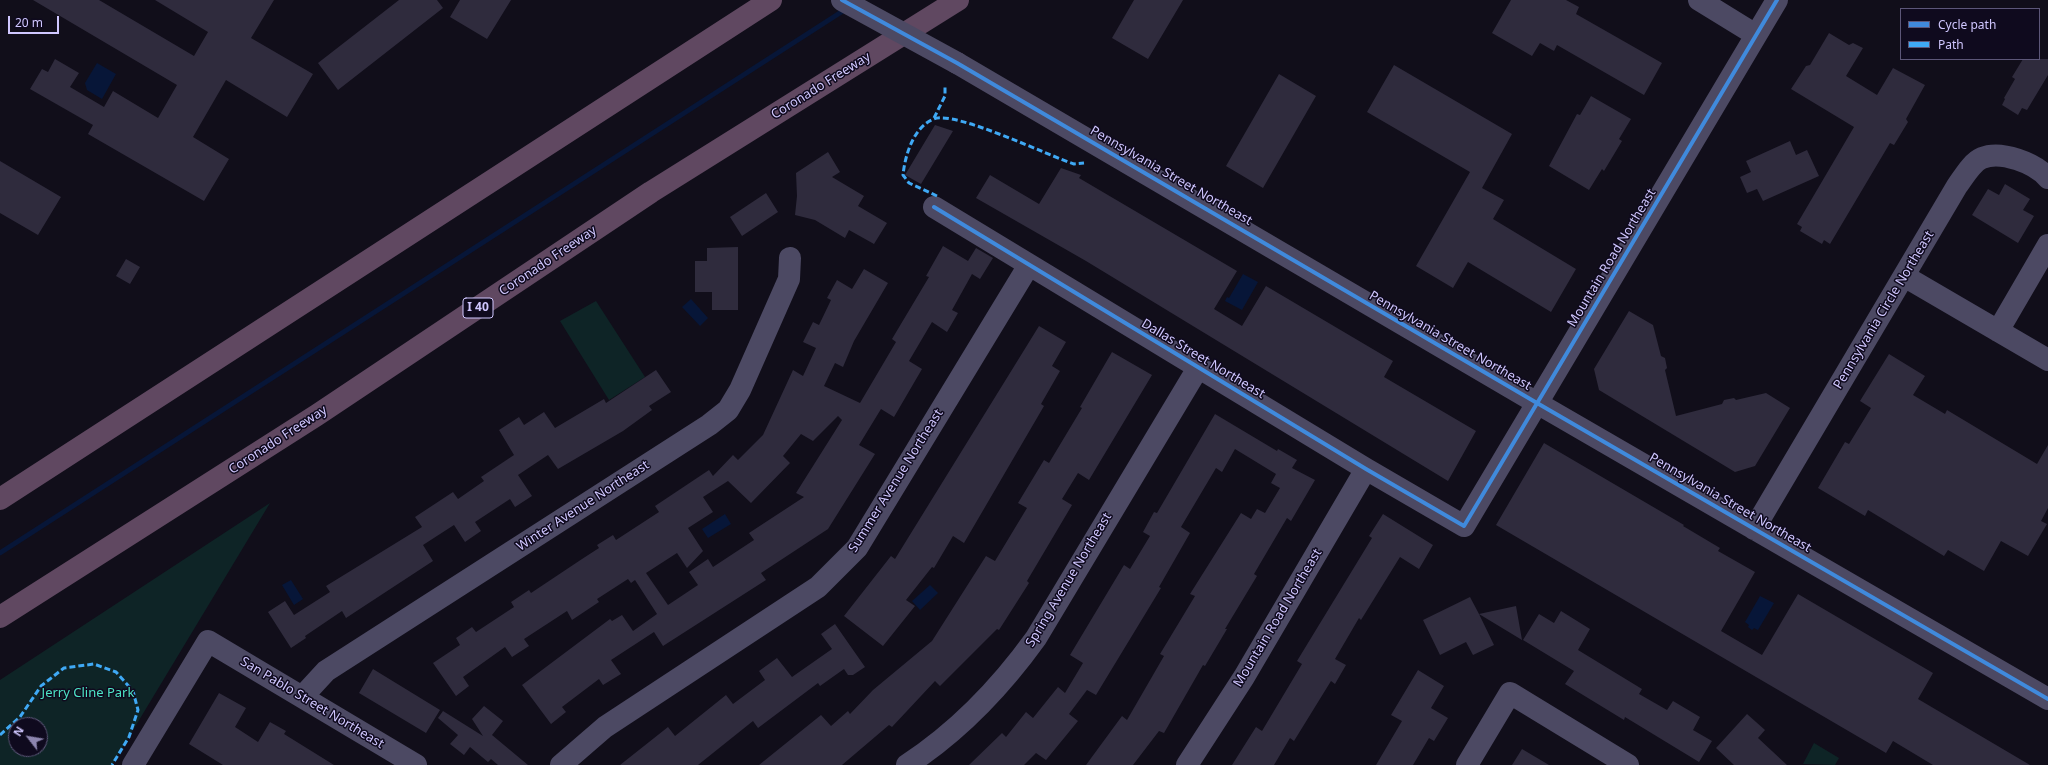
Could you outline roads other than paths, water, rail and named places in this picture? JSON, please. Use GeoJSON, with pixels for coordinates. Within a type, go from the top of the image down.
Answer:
{"type":"FeatureCollection","features":[{"type":"Feature","properties":{"kind":"highway"},"geometry":{"type":"LineString","coordinates":[[0,499],[771,0]]}},
{"type":"Feature","properties":{"kind":"highway","name":"Coronado Freeway"},"geometry":{"type":"LineString","coordinates":[[0,617],[317,415],[651,192],[958,0]]}},
{"type":"Feature","properties":{"kind":"street","name":"Pennsylvania Street Northeast"},"geometry":{"type":"LineString","coordinates":[[842,0],[957,63],[1537,403],[2048,699]]}},
{"type":"Feature","properties":{"kind":"street"},"geometry":{"type":"LineString","coordinates":[[1698,0],[1756,35]]}},
{"type":"Feature","properties":{"kind":"street","name":"Mountain Road Northeast"},"geometry":{"type":"LineString","coordinates":[[1464,526],[1777,0]]}},
{"type":"Feature","properties":{"kind":"street","name":"Pennsylvania Circle Northeast"},"geometry":{"type":"LineString","coordinates":[[1754,529],[1957,186],[1981,158],[1998,155],[2020,160],[2048,178]]}},
{"type":"Feature","properties":{"kind":"street","name":"Dallas Street Northeast"},"geometry":{"type":"LineString","coordinates":[[934,207],[1198,368],[1464,526]]}},
{"type":"Feature","properties":{"kind":"street"},"geometry":{"type":"LineString","coordinates":[[1998,332],[2048,246]]}},
{"type":"Feature","properties":{"kind":"street","name":"Winter Avenue Northeast"},"geometry":{"type":"LineString","coordinates":[[302,696],[326,671],[702,430],[728,410],[740,390],[789,279],[790,258]]}},
{"type":"Feature","properties":{"kind":"street","name":"Summer Avenue Northeast"},"geometry":{"type":"LineString","coordinates":[[561,765],[605,727],[818,587],[840,567],[857,548],[1030,265]]}},
{"type":"Feature","properties":{"kind":"street"},"geometry":{"type":"LineString","coordinates":[[1904,276],[2048,360]]}},
{"type":"Feature","properties":{"kind":"street","name":"Spring Avenue Northeast"},"geometry":{"type":"LineString","coordinates":[[908,765],[933,748],[965,721],[1016,665],[1036,638],[1198,368]]}},
{"type":"Feature","properties":{"kind":"street","name":"Mountain Road Northeast"},"geometry":{"type":"LineString","coordinates":[[1187,765],[1244,677],[1366,469]]}},
{"type":"Feature","properties":{"kind":"street","name":"San Pablo Street Northeast"},"geometry":{"type":"LineString","coordinates":[[133,765],[208,641],[416,765]]}},
{"type":"Feature","properties":{"kind":"street"},"geometry":{"type":"LineString","coordinates":[[1468,765],[1510,693],[1628,765]]}},
{"type":"Feature","properties":{"kind":"water"},"geometry":{"type":"Polygon","coordinates":[[[97,63],[116,74],[102,99],[87,90],[85,83],[97,63]]]}},
{"type":"Feature","properties":{"kind":"water"},"geometry":{"type":"Polygon","coordinates":[[[1243,274],[1258,282],[1242,310],[1225,301],[1227,297],[1229,298],[1243,274]]]}},
{"type":"Feature","properties":{"kind":"water"},"geometry":{"type":"Polygon","coordinates":[[[691,299],[708,318],[700,326],[682,307],[691,299]]]}},
{"type":"Feature","properties":{"kind":"water"},"geometry":{"type":"Polygon","coordinates":[[[725,514],[731,524],[708,538],[702,529],[725,514]]]}},
{"type":"Feature","properties":{"kind":"water"},"geometry":{"type":"Polygon","coordinates":[[[291,580],[303,599],[294,605],[282,585],[291,580]]]}},
{"type":"Feature","properties":{"kind":"water"},"geometry":{"type":"Polygon","coordinates":[[[930,585],[938,593],[920,610],[912,601],[930,585]]]}},
{"type":"Feature","properties":{"kind":"water"},"geometry":{"type":"Polygon","coordinates":[[[1760,596],[1774,603],[1758,630],[1754,628],[1752,630],[1745,622],[1760,596]]]}},
{"type":"Feature","properties":{"kind":"waterway"},"geometry":{"type":"LineString","coordinates":[[0,553],[846,9]]}},
{"type":"Feature","properties":{"kind":"park label","name":"Jerry Cline Park"},"geometry":{"type":"Point","coordinates":[88,693]}}]}
